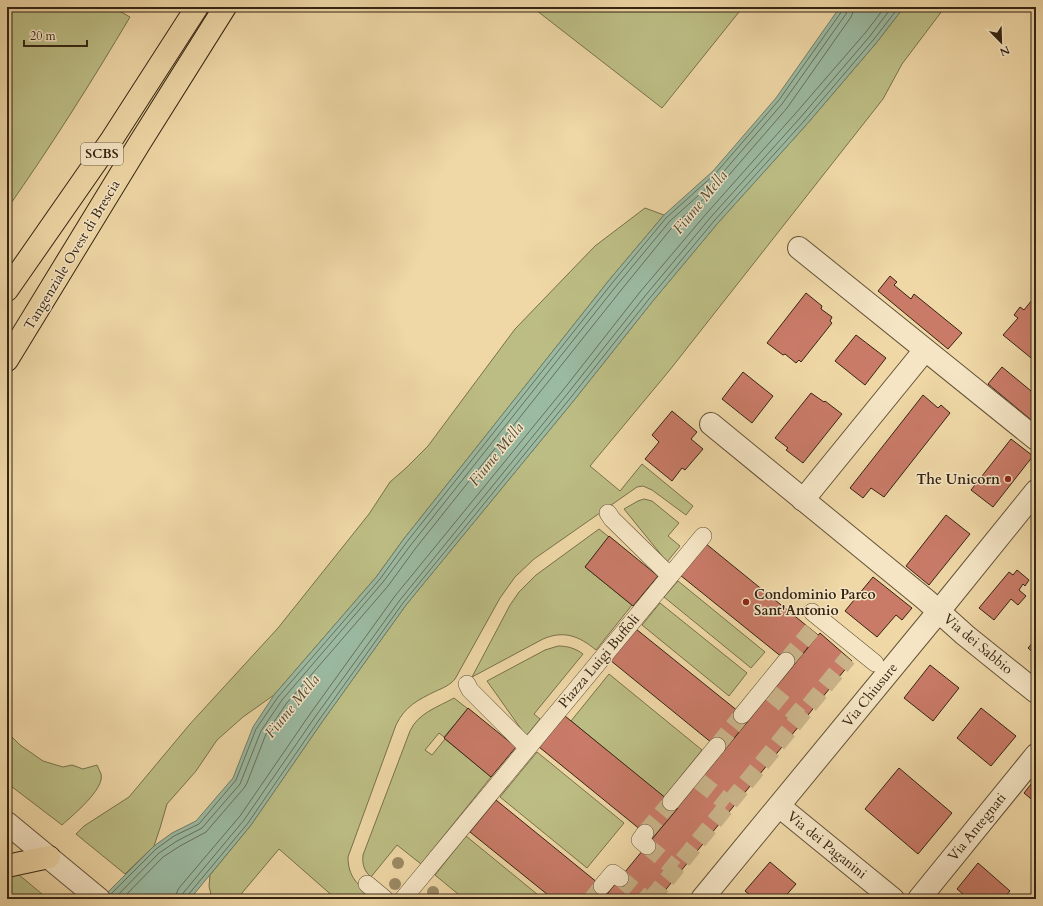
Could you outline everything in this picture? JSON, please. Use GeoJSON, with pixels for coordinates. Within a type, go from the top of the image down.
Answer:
{"type":"FeatureCollection","features":[{"type":"Feature","properties":{"kind":"highway","name":"Tangenziale Ovest di Brescia"},"geometry":{"type":"LineString","coordinates":[[7,290],[112,139],[197,7]]}},
{"type":"Feature","properties":{"kind":"highway","name":"Tangenziale Ovest di Brescia"},"geometry":{"type":"LineString","coordinates":[[7,360],[225,7]]}},
{"type":"Feature","properties":{"kind":"highway"},"geometry":{"type":"LineString","coordinates":[[7,265],[44,214],[112,139]]}},
{"type":"Feature","properties":{"kind":"highway"},"geometry":{"type":"LineString","coordinates":[[7,370],[18,342]]}},
{"type":"Feature","properties":{"kind":"highway"},"geometry":{"type":"LineString","coordinates":[[7,866],[51,858]]}},
{"type":"Feature","properties":{"kind":"street"},"geometry":{"type":"LineString","coordinates":[[799,248],[1036,439]]}},
{"type":"Feature","properties":{"kind":"street"},"geometry":{"type":"LineString","coordinates":[[803,500],[925,350]]}},
{"type":"Feature","properties":{"kind":"street","name":"Via dei Sabbio"},"geometry":{"type":"LineString","coordinates":[[711,424],[1036,692]]}},
{"type":"Feature","properties":{"kind":"street","name":"Via Chiusure"},"geometry":{"type":"LineString","coordinates":[[702,899],[939,611],[1036,490]]}},
{"type":"Feature","properties":{"kind":"street"},"geometry":{"type":"LineString","coordinates":[[608,513],[612,519],[670,575]]}},
{"type":"Feature","properties":{"kind":"street","name":"Piazza Luigi Buffoli"},"geometry":{"type":"LineString","coordinates":[[403,899],[703,536]]}},
{"type":"Feature","properties":{"kind":"street"},"geometry":{"type":"LineString","coordinates":[[815,620],[852,653],[875,663]]}},
{"type":"Feature","properties":{"kind":"street"},"geometry":{"type":"LineString","coordinates":[[742,715],[768,690],[786,661]]}},
{"type":"Feature","properties":{"kind":"street"},"geometry":{"type":"LineString","coordinates":[[467,684],[470,690],[528,747]]}},
{"type":"Feature","properties":{"kind":"street"},"geometry":{"type":"LineString","coordinates":[[671,802],[696,778],[717,746]]}},
{"type":"Feature","properties":{"kind":"street","name":"Via Antegnati"},"geometry":{"type":"LineString","coordinates":[[919,899],[1036,755]]}},
{"type":"Feature","properties":{"kind":"street","name":"Via dei Paganini"},"geometry":{"type":"LineString","coordinates":[[779,806],[893,899]]}},
{"type":"Feature","properties":{"kind":"street"},"geometry":{"type":"LineString","coordinates":[[7,823],[99,899]]}},
{"type":"Feature","properties":{"kind":"street"},"geometry":{"type":"LineString","coordinates":[[602,886],[613,873],[620,878]]}},
{"type":"Feature","properties":{"kind":"street"},"geometry":{"type":"LineString","coordinates":[[367,884],[385,899]]}},
{"type":"Feature","properties":{"kind":"green space"},"geometry":{"type":"Polygon","coordinates":[[[7,7],[112,7],[130,17],[101,66],[7,209],[7,7]]]}},
{"type":"Feature","properties":{"kind":"green space"},"geometry":{"type":"Polygon","coordinates":[[[532,7],[743,7],[662,108],[532,7]]]}},
{"type":"Feature","properties":{"kind":"green space"},"geometry":{"type":"Polygon","coordinates":[[[904,7],[945,7],[902,64],[883,99],[669,371],[590,466],[620,491],[642,464],[693,506],[686,515],[652,490],[643,486],[637,487],[534,559],[515,577],[500,598],[455,679],[446,686],[413,704],[408,708],[396,725],[348,857],[348,864],[352,875],[358,884],[372,897],[371,899],[336,899],[279,849],[237,899],[212,899],[209,886],[210,875],[251,825],[322,722],[406,605],[575,399],[652,302],[717,224],[807,124],[877,42],[904,7]]]}},
{"type":"Feature","properties":{"kind":"green space"},"geometry":{"type":"Polygon","coordinates":[[[645,208],[664,215],[610,279],[403,540],[377,576],[274,695],[243,717],[217,740],[196,771],[167,804],[154,846],[125,874],[76,834],[84,826],[129,797],[190,724],[278,628],[369,514],[390,482],[428,446],[515,329],[595,246],[645,208]]]}},
{"type":"Feature","properties":{"kind":"green space"},"geometry":{"type":"Polygon","coordinates":[[[644,499],[652,501],[679,523],[668,536],[680,546],[667,562],[624,509],[644,499]]]}},
{"type":"Feature","properties":{"kind":"green space"},"geometry":{"type":"Polygon","coordinates":[[[599,529],[609,537],[585,567],[632,605],[596,650],[584,641],[571,636],[551,636],[472,677],[510,605],[519,592],[536,575],[599,529]]]}},
{"type":"Feature","properties":{"kind":"green space"},"geometry":{"type":"Polygon","coordinates":[[[678,581],[765,652],[751,668],[664,597],[678,581]]]}},
{"type":"Feature","properties":{"kind":"green space"},"geometry":{"type":"Polygon","coordinates":[[[660,603],[747,673],[729,696],[642,625],[660,603]]]}},
{"type":"Feature","properties":{"kind":"green space"},"geometry":{"type":"Polygon","coordinates":[[[558,646],[565,646],[577,650],[583,654],[534,714],[540,719],[526,736],[487,681],[545,650],[558,646]]]}},
{"type":"Feature","properties":{"kind":"green space"},"geometry":{"type":"Polygon","coordinates":[[[609,674],[702,750],[664,797],[571,721],[609,674]]]}},
{"type":"Feature","properties":{"kind":"green space"},"geometry":{"type":"Polygon","coordinates":[[[454,698],[468,709],[444,737],[439,733],[425,750],[432,755],[445,739],[491,777],[421,864],[397,845],[371,877],[364,867],[363,855],[410,731],[423,715],[454,698]]]}},
{"type":"Feature","properties":{"kind":"green space"},"geometry":{"type":"Polygon","coordinates":[[[7,732],[20,745],[43,761],[63,767],[72,765],[83,769],[97,765],[101,774],[101,780],[98,787],[87,801],[62,825],[7,783],[7,732]]]}},
{"type":"Feature","properties":{"kind":"green space"},"geometry":{"type":"Polygon","coordinates":[[[537,752],[624,823],[587,868],[500,797],[537,752]]]}},
{"type":"Feature","properties":{"kind":"green space"},"geometry":{"type":"Polygon","coordinates":[[[466,836],[543,899],[464,899],[435,875],[466,836]]]}},
{"type":"Feature","properties":{"kind":"green space"},"geometry":{"type":"Polygon","coordinates":[[[15,872],[48,899],[7,899],[7,874],[15,872]]]}},
{"type":"Feature","properties":{"kind":"water","name":"Fiume Mella"},"geometry":{"type":"Polygon","coordinates":[[[840,7],[904,7],[877,42],[807,124],[717,224],[652,302],[575,399],[406,605],[322,722],[251,825],[190,899],[101,899],[154,846],[172,833],[196,821],[233,778],[253,727],[274,695],[377,576],[403,540],[610,279],[664,215],[713,171],[776,98],[840,7]]]}},
{"type":"Feature","properties":{"kind":"building"},"geometry":{"type":"Polygon","coordinates":[[[890,276],[897,282],[894,285],[911,299],[914,294],[962,333],[948,349],[878,291],[890,276]]]}},
{"type":"Feature","properties":{"kind":"building"},"geometry":{"type":"Polygon","coordinates":[[[806,293],[822,306],[821,309],[832,317],[830,321],[832,323],[801,362],[799,360],[796,363],[767,343],[806,293]]]}},
{"type":"Feature","properties":{"kind":"building"},"geometry":{"type":"Polygon","coordinates":[[[1036,295],[1036,362],[1003,335],[1018,318],[1014,315],[1020,307],[1024,310],[1036,295]]]}},
{"type":"Feature","properties":{"kind":"building"},"geometry":{"type":"Polygon","coordinates":[[[856,335],[886,358],[865,385],[835,361],[856,335]]]}},
{"type":"Feature","properties":{"kind":"building"},"geometry":{"type":"Polygon","coordinates":[[[1002,367],[1036,395],[1036,424],[988,384],[1002,367]]]}},
{"type":"Feature","properties":{"kind":"building"},"geometry":{"type":"Polygon","coordinates":[[[743,372],[773,396],[752,423],[722,399],[743,372]]]}},
{"type":"Feature","properties":{"kind":"building"},"geometry":{"type":"Polygon","coordinates":[[[811,393],[824,402],[825,401],[842,414],[803,463],[786,450],[788,448],[775,438],[811,393]]]}},
{"type":"Feature","properties":{"kind":"building"},"geometry":{"type":"Polygon","coordinates":[[[923,395],[938,408],[941,405],[950,413],[884,497],[871,488],[863,498],[850,488],[923,395]]]}},
{"type":"Feature","properties":{"kind":"building"},"geometry":{"type":"Polygon","coordinates":[[[672,411],[697,432],[691,439],[703,449],[685,470],[682,468],[672,481],[645,459],[659,442],[652,435],[672,411]]]}},
{"type":"Feature","properties":{"kind":"building"},"geometry":{"type":"Polygon","coordinates":[[[1011,439],[1033,456],[993,507],[971,490],[1011,439]]]}},
{"type":"Feature","properties":{"kind":"building"},"geometry":{"type":"Polygon","coordinates":[[[946,515],[970,534],[929,585],[906,566],[946,515]]]}},
{"type":"Feature","properties":{"kind":"building"},"geometry":{"type":"Polygon","coordinates":[[[609,536],[658,576],[633,606],[585,567],[609,536]]]}},
{"type":"Feature","properties":{"kind":"building","name":"Condominio Parco Sant'Antonio"},"geometry":{"type":"Polygon","coordinates":[[[705,543],[818,635],[793,666],[680,575],[705,543]]]}},
{"type":"Feature","properties":{"kind":"building"},"geometry":{"type":"Polygon","coordinates":[[[1017,570],[1029,580],[1025,586],[1023,584],[1019,590],[1026,596],[1018,605],[1011,599],[994,620],[979,608],[1009,572],[1013,575],[1017,570]]]}},
{"type":"Feature","properties":{"kind":"building"},"geometry":{"type":"Polygon","coordinates":[[[873,577],[912,608],[902,620],[896,615],[877,637],[845,611],[873,577]]]}},
{"type":"Feature","properties":{"kind":"building"},"geometry":{"type":"Polygon","coordinates":[[[636,629],[749,720],[723,752],[610,660],[636,629]]]}},
{"type":"Feature","properties":{"kind":"building"},"geometry":{"type":"Polygon","coordinates":[[[820,633],[852,661],[658,899],[603,899],[820,633]]]}},
{"type":"Feature","properties":{"kind":"building"},"geometry":{"type":"Polygon","coordinates":[[[1036,639],[1036,655],[1028,648],[1036,639]]]}},
{"type":"Feature","properties":{"kind":"building"},"geometry":{"type":"Polygon","coordinates":[[[930,665],[959,688],[933,721],[904,698],[930,665]]]}},
{"type":"Feature","properties":{"kind":"building"},"geometry":{"type":"Polygon","coordinates":[[[468,708],[516,747],[491,777],[444,738],[468,708]]]}},
{"type":"Feature","properties":{"kind":"building"},"geometry":{"type":"Polygon","coordinates":[[[981,708],[1016,736],[991,766],[957,738],[981,708]]]}},
{"type":"Feature","properties":{"kind":"building"},"geometry":{"type":"Polygon","coordinates":[[[565,716],[678,808],[652,839],[539,747],[565,716]]]}},
{"type":"Feature","properties":{"kind":"building"},"geometry":{"type":"Polygon","coordinates":[[[899,768],[952,813],[918,854],[865,809],[899,768]]]}},
{"type":"Feature","properties":{"kind":"building"},"geometry":{"type":"Polygon","coordinates":[[[1036,778],[1036,803],[1024,793],[1036,778]]]}},
{"type":"Feature","properties":{"kind":"building"},"geometry":{"type":"Polygon","coordinates":[[[496,800],[609,892],[603,899],[553,899],[470,832],[496,800]]]}},
{"type":"Feature","properties":{"kind":"building"},"geometry":{"type":"Polygon","coordinates":[[[770,862],[796,884],[783,899],[755,899],[745,891],[770,862]]]}},
{"type":"Feature","properties":{"kind":"building"},"geometry":{"type":"Polygon","coordinates":[[[978,863],[1010,891],[1003,899],[969,899],[957,889],[978,863]]]}},
{"type":"Feature","properties":{"kind":"tunnel"},"geometry":{"type":"LineString","coordinates":[[786,661],[812,630]]}},
{"type":"Feature","properties":{"kind":"tunnel"},"geometry":{"type":"LineString","coordinates":[[651,899],[848,658]]}},
{"type":"Feature","properties":{"kind":"tunnel"},"geometry":{"type":"LineString","coordinates":[[771,693],[800,717]]}},
{"type":"Feature","properties":{"kind":"tunnel"},"geometry":{"type":"LineString","coordinates":[[717,746],[742,715]]}},
{"type":"Feature","properties":{"kind":"tunnel"},"geometry":{"type":"LineString","coordinates":[[699,781],[728,804]]}},
{"type":"Feature","properties":{"kind":"tunnel"},"geometry":{"type":"LineString","coordinates":[[645,833],[671,802]]}},
{"type":"Feature","properties":{"kind":"tunnel"},"geometry":{"type":"LineString","coordinates":[[647,846],[675,869]]}},
{"type":"Feature","properties":{"kind":"tunnel"},"geometry":{"type":"LineString","coordinates":[[620,878],[645,899]]}},
{"type":"Feature","properties":{"kind":"tunnel"},"geometry":{"type":"LineString","coordinates":[[592,899],[602,886]]}},
{"type":"Feature","properties":{"kind":"place","name":"The Unicorn"},"geometry":{"type":"Point","coordinates":[1008,479]}},
{"type":"Feature","properties":{"kind":"place","name":"Condominio Parco Sant'Antonio"},"geometry":{"type":"Point","coordinates":[746,602]}}]}
